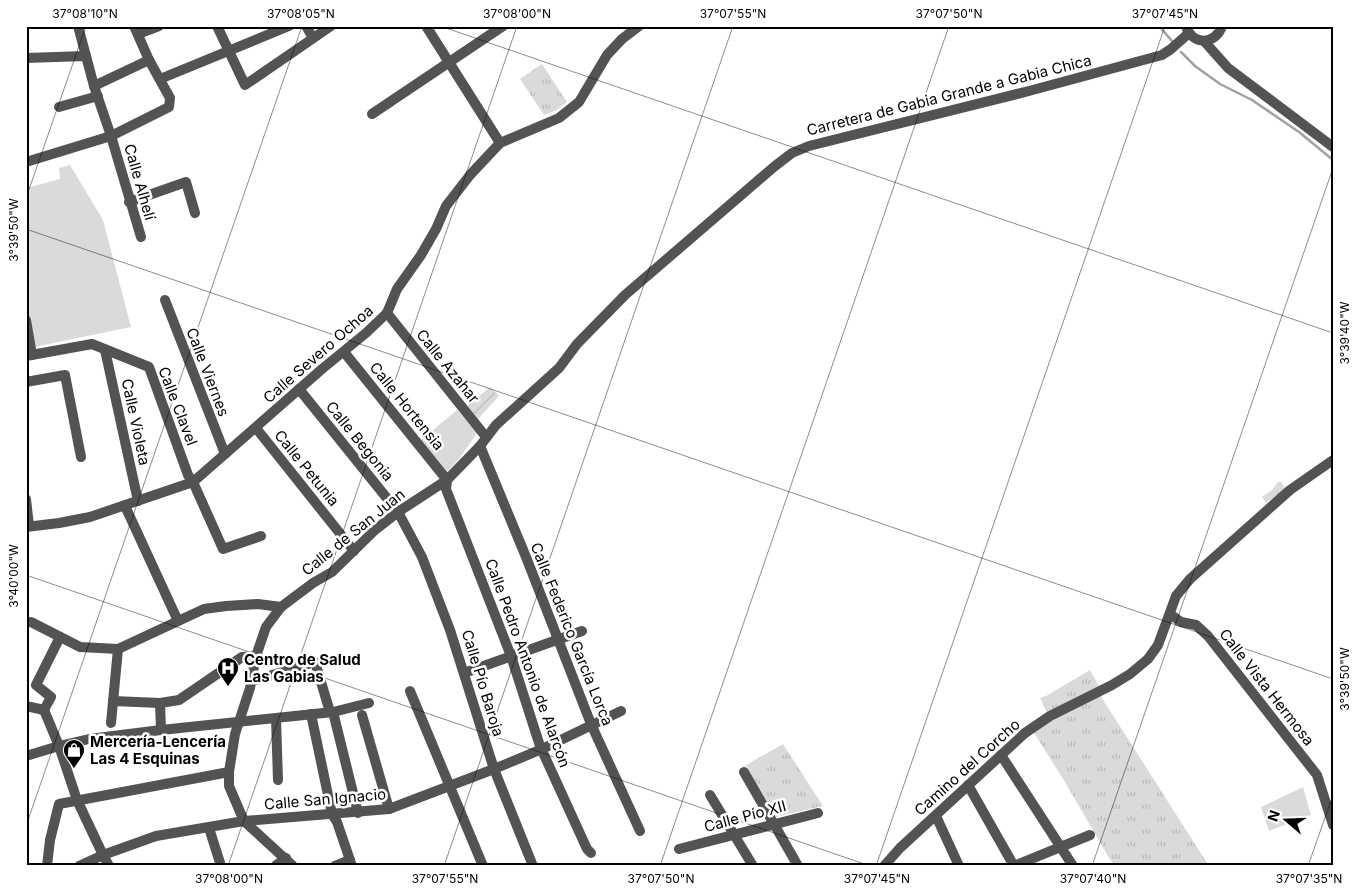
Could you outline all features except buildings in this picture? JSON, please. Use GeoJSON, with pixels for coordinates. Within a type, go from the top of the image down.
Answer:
{"type":"FeatureCollection","features":[{"type":"Feature","properties":{"kind":"street","name":"Calle Alhelí"},"geometry":{"type":"LineString","coordinates":[[78,26],[141,237]]}},
{"type":"Feature","properties":{"kind":"street"},"geometry":{"type":"LineString","coordinates":[[26,162],[111,136],[169,107],[170,98],[136,30],[159,26]]}},
{"type":"Feature","properties":{"kind":"street"},"geometry":{"type":"LineString","coordinates":[[217,26],[245,85],[331,26]]}},
{"type":"Feature","properties":{"kind":"street"},"geometry":{"type":"LineString","coordinates":[[160,79],[289,26]]}},
{"type":"Feature","properties":{"kind":"street"},"geometry":{"type":"LineString","coordinates":[[306,26],[313,38]]}},
{"type":"Feature","properties":{"kind":"street"},"geometry":{"type":"LineString","coordinates":[[426,26],[500,143]]}},
{"type":"Feature","properties":{"kind":"street"},"geometry":{"type":"LineString","coordinates":[[372,114],[503,26]]}},
{"type":"Feature","properties":{"kind":"street","name":"Calle Severo Ochoa"},"geometry":{"type":"LineString","coordinates":[[28,526],[90,517],[157,496],[193,482],[387,313],[397,289],[421,255],[436,229],[446,206],[470,175],[500,143],[559,118],[580,102],[607,54],[639,26]]}},
{"type":"Feature","properties":{"kind":"street"},"geometry":{"type":"LineString","coordinates":[[1188,30],[1194,38],[1204,41],[1209,41],[1220,31]]}},
{"type":"Feature","properties":{"kind":"street","name":"Carretera de Gabia Grande a Gabia Chica"},"geometry":{"type":"LineString","coordinates":[[510,412],[559,368],[577,344],[625,295],[792,153],[809,146],[1029,91],[1162,55],[1171,49],[1188,30]]}},
{"type":"Feature","properties":{"kind":"street"},"geometry":{"type":"LineString","coordinates":[[1220,31],[1220,57]]}},
{"type":"Feature","properties":{"kind":"street"},"geometry":{"type":"LineString","coordinates":[[1204,41],[1228,68],[1333,147]]}},
{"type":"Feature","properties":{"kind":"street"},"geometry":{"type":"LineString","coordinates":[[26,58],[86,56]]}},
{"type":"Feature","properties":{"kind":"street"},"geometry":{"type":"LineString","coordinates":[[59,107],[96,91],[150,60]]}},
{"type":"Feature","properties":{"kind":"street"},"geometry":{"type":"LineString","coordinates":[[129,202],[186,182],[195,213]]}},
{"type":"Feature","properties":{"kind":"street","name":"Calle Viernes"},"geometry":{"type":"LineString","coordinates":[[165,300],[224,454]]}},
{"type":"Feature","properties":{"kind":"street","name":"Calle Azahar"},"geometry":{"type":"LineString","coordinates":[[387,313],[483,442]]}},
{"type":"Feature","properties":{"kind":"street"},"geometry":{"type":"LineString","coordinates":[[26,320],[29,356]]}},
{"type":"Feature","properties":{"kind":"street","name":"Calle Clavel"},"geometry":{"type":"LineString","coordinates":[[29,356],[92,344],[149,367],[179,452],[223,549],[261,536]]}},
{"type":"Feature","properties":{"kind":"street","name":"Calle Violeta"},"geometry":{"type":"LineString","coordinates":[[105,350],[138,501]]}},
{"type":"Feature","properties":{"kind":"street","name":"Calle Hortensia"},"geometry":{"type":"LineString","coordinates":[[344,352],[447,480]]}},
{"type":"Feature","properties":{"kind":"street"},"geometry":{"type":"LineString","coordinates":[[26,382],[65,375],[81,456]]}},
{"type":"Feature","properties":{"kind":"street","name":"Calle Begonia"},"geometry":{"type":"LineString","coordinates":[[299,389],[398,512]]}},
{"type":"Feature","properties":{"kind":"street","name":"Calle de San Juan"},"geometry":{"type":"LineString","coordinates":[[229,772],[239,723],[252,681],[256,656],[266,627],[281,607],[312,583],[332,572],[375,530],[398,512],[447,480],[510,412]]}},
{"type":"Feature","properties":{"kind":"street","name":"Calle Petunia"},"geometry":{"type":"LineString","coordinates":[[256,428],[354,551]]}},
{"type":"Feature","properties":{"kind":"street","name":"Calle Federico García Lorca"},"geometry":{"type":"LineString","coordinates":[[483,442],[591,724],[640,830]]}},
{"type":"Feature","properties":{"kind":"street","name":"Camino del Corcho"},"geometry":{"type":"LineString","coordinates":[[884,866],[900,848],[1032,728],[1112,685],[1148,659],[1158,645],[1176,596],[1190,579],[1290,490],[1333,460]]}},
{"type":"Feature","properties":{"kind":"street","name":"Calle Pedro Antonio de Alarcón"},"geometry":{"type":"LineString","coordinates":[[447,480],[446,489],[511,656],[542,749],[587,849],[591,853]]}},
{"type":"Feature","properties":{"kind":"street"},"geometry":{"type":"LineString","coordinates":[[26,499],[28,526]]}},
{"type":"Feature","properties":{"kind":"street"},"geometry":{"type":"LineString","coordinates":[[124,506],[178,621]]}},
{"type":"Feature","properties":{"kind":"street","name":"Calle Pío Baroja"},"geometry":{"type":"LineString","coordinates":[[398,512],[422,557],[450,630],[494,769],[533,866]]}},
{"type":"Feature","properties":{"kind":"street"},"geometry":{"type":"LineString","coordinates":[[28,619],[80,647],[118,649],[210,608],[258,604],[281,607]]}},
{"type":"Feature","properties":{"kind":"street","name":"Calle Vista Hermosa"},"geometry":{"type":"LineString","coordinates":[[1170,614],[1181,622],[1196,626],[1208,636],[1317,775],[1333,825]]}},
{"type":"Feature","properties":{"kind":"street"},"geometry":{"type":"LineString","coordinates":[[464,673],[582,631]]}},
{"type":"Feature","properties":{"kind":"street"},"geometry":{"type":"LineString","coordinates":[[60,637],[36,686],[51,696],[44,710],[59,746],[77,800],[109,866]]}},
{"type":"Feature","properties":{"kind":"street"},"geometry":{"type":"LineString","coordinates":[[111,723],[118,649]]}},
{"type":"Feature","properties":{"kind":"street"},"geometry":{"type":"LineString","coordinates":[[113,701],[160,704],[179,700],[242,657],[256,656]]}},
{"type":"Feature","properties":{"kind":"street"},"geometry":{"type":"LineString","coordinates":[[252,681],[315,662],[332,712],[358,813]]}},
{"type":"Feature","properties":{"kind":"street"},"geometry":{"type":"LineString","coordinates":[[410,691],[483,866]]}},
{"type":"Feature","properties":{"kind":"street"},"geometry":{"type":"LineString","coordinates":[[26,756],[89,739],[332,712],[369,703]]}},
{"type":"Feature","properties":{"kind":"street"},"geometry":{"type":"LineString","coordinates":[[160,704],[161,730]]}},
{"type":"Feature","properties":{"kind":"street"},"geometry":{"type":"LineString","coordinates":[[26,706],[44,710]]}},
{"type":"Feature","properties":{"kind":"street","name":"Calle San Ignacio"},"geometry":{"type":"LineString","coordinates":[[79,866],[103,855],[156,836],[244,821],[389,809],[542,749],[621,711]]}},
{"type":"Feature","properties":{"kind":"street"},"geometry":{"type":"LineString","coordinates":[[311,714],[332,814],[351,863],[335,866]]}},
{"type":"Feature","properties":{"kind":"street"},"geometry":{"type":"LineString","coordinates":[[362,715],[389,809]]}},
{"type":"Feature","properties":{"kind":"street"},"geometry":{"type":"LineString","coordinates":[[276,719],[278,780]]}},
{"type":"Feature","properties":{"kind":"street"},"geometry":{"type":"LineString","coordinates":[[1001,755],[1073,866]]}},
{"type":"Feature","properties":{"kind":"street"},"geometry":{"type":"LineString","coordinates":[[47,866],[50,840],[59,804],[229,772],[229,786],[244,821],[290,862]]}},
{"type":"Feature","properties":{"kind":"street"},"geometry":{"type":"LineString","coordinates":[[744,772],[798,866]]}},
{"type":"Feature","properties":{"kind":"street"},"geometry":{"type":"LineString","coordinates":[[968,786],[1014,866],[1090,835]]}},
{"type":"Feature","properties":{"kind":"street"},"geometry":{"type":"LineString","coordinates":[[710,795],[753,866]]}},
{"type":"Feature","properties":{"kind":"street","name":"Calle Pío XII"},"geometry":{"type":"LineString","coordinates":[[679,849],[818,813]]}},
{"type":"Feature","properties":{"kind":"street"},"geometry":{"type":"LineString","coordinates":[[936,816],[959,866]]}},
{"type":"Feature","properties":{"kind":"street"},"geometry":{"type":"LineString","coordinates":[[209,828],[221,866]]}},
{"type":"Feature","properties":{"kind":"street"},"geometry":{"type":"LineString","coordinates":[[275,866],[290,862]]}},
{"type":"Feature","properties":{"kind":"green space"},"geometry":{"type":"Polygon","coordinates":[[[542,64],[567,102],[555,111],[544,115],[520,79],[542,64]]]}},
{"type":"Feature","properties":{"kind":"green space"},"geometry":{"type":"Polygon","coordinates":[[[70,165],[103,220],[131,327],[34,347],[26,306],[26,188],[60,179],[59,168],[70,165]]]}},
{"type":"Feature","properties":{"kind":"green space"},"geometry":{"type":"Polygon","coordinates":[[[490,387],[499,396],[478,419],[468,406],[490,387]]]}},
{"type":"Feature","properties":{"kind":"green space"},"geometry":{"type":"Polygon","coordinates":[[[457,410],[477,433],[459,459],[447,472],[421,440],[457,410]]]}},
{"type":"Feature","properties":{"kind":"green space"},"geometry":{"type":"Polygon","coordinates":[[[1278,482],[1281,482],[1286,490],[1266,503],[1262,497],[1272,490],[1278,482]]]}},
{"type":"Feature","properties":{"kind":"green space"},"geometry":{"type":"Polygon","coordinates":[[[1090,670],[1099,686],[1047,713],[1040,698],[1090,670]]]}},
{"type":"Feature","properties":{"kind":"green space"},"geometry":{"type":"Polygon","coordinates":[[[1100,695],[1209,866],[1115,866],[1109,858],[1034,733],[1065,712],[1100,695]]]}},
{"type":"Feature","properties":{"kind":"green space"},"geometry":{"type":"Polygon","coordinates":[[[783,744],[823,806],[776,817],[746,765],[783,744]]]}},
{"type":"Feature","properties":{"kind":"green space"},"geometry":{"type":"Polygon","coordinates":[[[1303,787],[1311,815],[1269,831],[1261,807],[1303,787]]]}},
{"type":"Feature","properties":{"kind":"waterway"},"geometry":{"type":"LineString","coordinates":[[1159,26],[1172,41]]}},
{"type":"Feature","properties":{"kind":"waterway"},"geometry":{"type":"LineString","coordinates":[[1181,52],[1195,66],[1220,84],[1252,100],[1299,132],[1333,160]]}},
{"type":"Feature","properties":{"kind":"place","name":"Centro de Salud Las Gabias"},"geometry":{"type":"Point","coordinates":[228,687]}},
{"type":"Feature","properties":{"kind":"place","name":"Mercería-Lencería Las 4 Esquinas"},"geometry":{"type":"Point","coordinates":[74,769]}}]}
